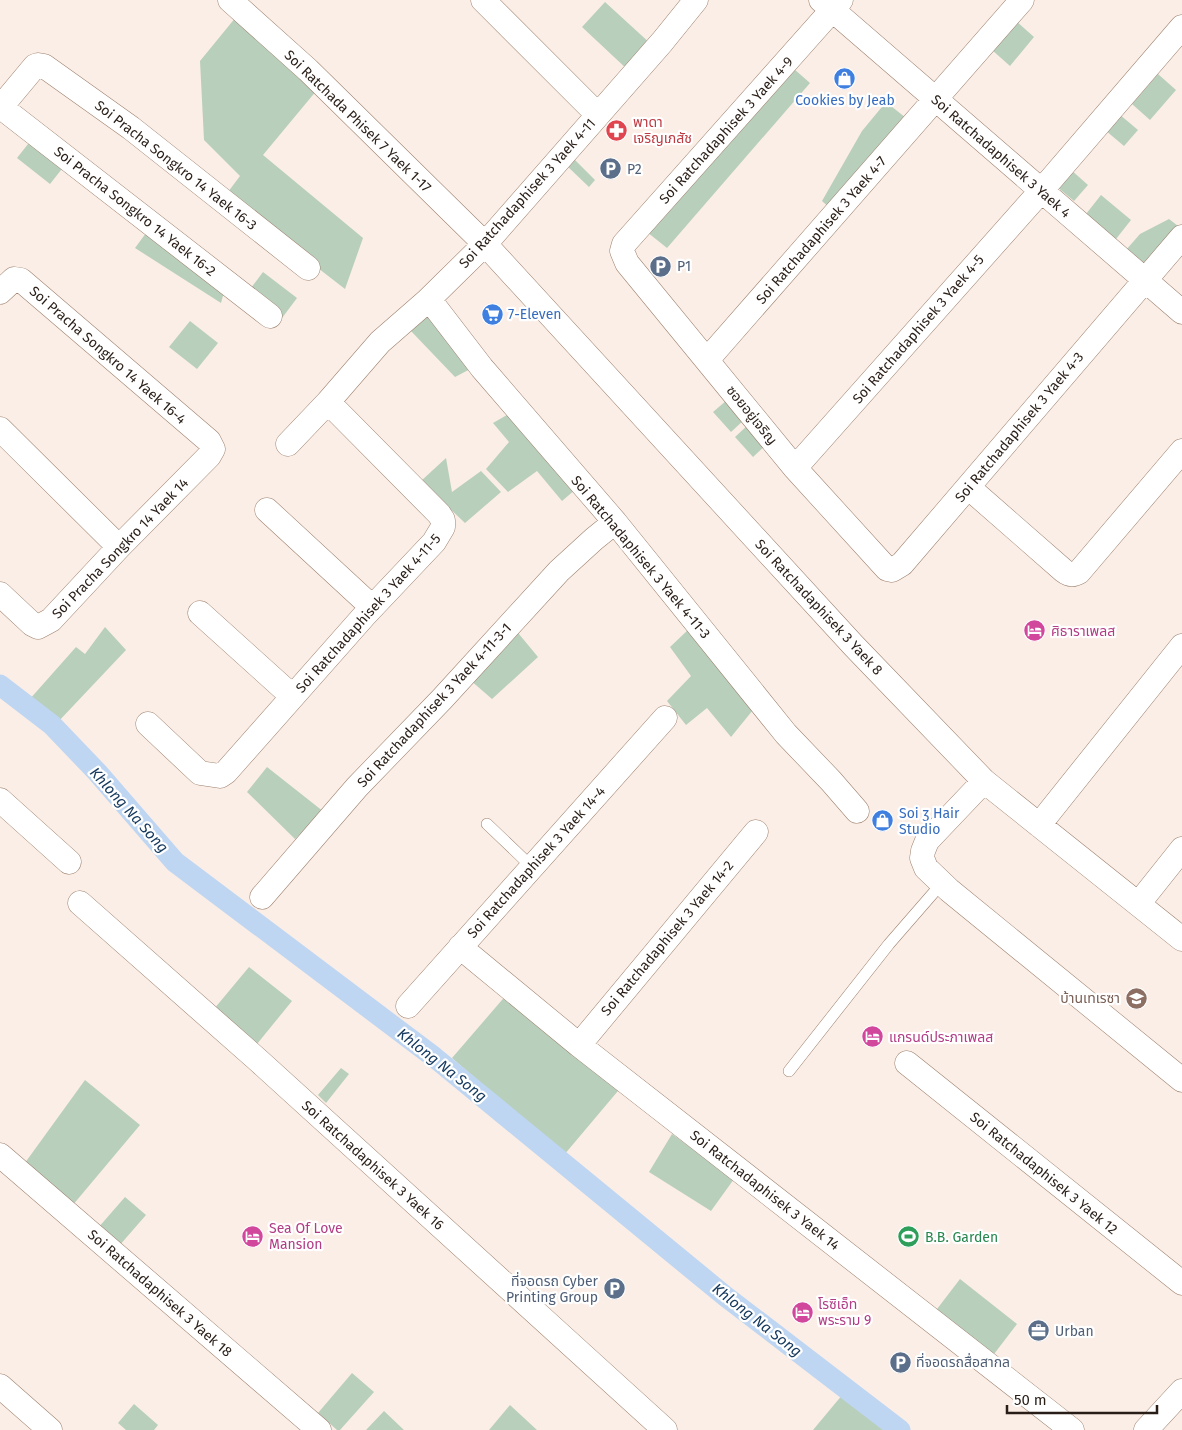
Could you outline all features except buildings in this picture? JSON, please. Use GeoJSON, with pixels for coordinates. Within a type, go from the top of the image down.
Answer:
{"type":"FeatureCollection","features":[{"type":"Feature","properties":{"kind":"street","name":"Soi Ratchada Phisek 7 Yaek 1-17"},"geometry":{"type":"LineString","coordinates":[[230,0],[308,70],[485,244]]}},
{"type":"Feature","properties":{"kind":"street"},"geometry":{"type":"LineString","coordinates":[[484,0],[597,114]]}},
{"type":"Feature","properties":{"kind":"street","name":"Soi Ratchadaphisek 3 Yaek 4-11"},"geometry":{"type":"LineString","coordinates":[[288,444],[328,402],[380,342],[429,299],[485,244],[662,42],[696,0]]}},
{"type":"Feature","properties":{"kind":"street","name":"Soi Ratchadaphisek 3 Yaek 4-7"},"geometry":{"type":"LineString","coordinates":[[707,360],[1022,0]]}},
{"type":"Feature","properties":{"kind":"street","name":"Soi Ratchadaphisek 3 Yaek 4"},"geometry":{"type":"LineString","coordinates":[[831,3],[936,100],[1182,312]]}},
{"type":"Feature","properties":{"kind":"street","name":"Soi Ratchadaphisek 3 Yaek 4-9"},"geometry":{"type":"LineString","coordinates":[[622,251],[624,244],[831,3]]}},
{"type":"Feature","properties":{"kind":"street","name":"Soi Ratchadaphisek 3 Yaek 4-5"},"geometry":{"type":"LineString","coordinates":[[796,468],[1041,191],[1182,27]]}},
{"type":"Feature","properties":{"kind":"street","name":"Soi Pracha Songkro 14 Yaek 16-3"},"geometry":{"type":"LineString","coordinates":[[0,107],[35,66],[41,65],[131,128],[308,268]]}},
{"type":"Feature","properties":{"kind":"street","name":"Soi Pracha Songkro 14 Yaek 16-2"},"geometry":{"type":"LineString","coordinates":[[0,107],[270,316]]}},
{"type":"Feature","properties":{"kind":"street","name":"Soi Ratchadaphisek 3 Yaek 4-3"},"geometry":{"type":"LineString","coordinates":[[892,570],[902,564],[1182,237]]}},
{"type":"Feature","properties":{"kind":"street","name":"Soi Ratchadaphisek 3 Yaek 8"},"geometry":{"type":"LineString","coordinates":[[485,244],[854,646],[984,781],[1182,938]]}},
{"type":"Feature","properties":{"kind":"street","name":"ซอยอยู่เจริญ"},"geometry":{"type":"LineString","coordinates":[[622,251],[627,263],[796,468],[882,565],[892,570]]}},
{"type":"Feature","properties":{"kind":"street","name":"Soi Pracha Songkro 14 Yaek 16-4"},"geometry":{"type":"LineString","coordinates":[[0,292],[14,279],[21,280],[209,441],[213,449]]}},
{"type":"Feature","properties":{"kind":"street","name":"Soi Ratchadaphisek 3 Yaek 4-11-3"},"geometry":{"type":"LineString","coordinates":[[429,299],[482,368],[615,522],[786,734],[857,811]]}},
{"type":"Feature","properties":{"kind":"street","name":"Soi Ratchadaphisek 3 Yaek 4-11-5"},"geometry":{"type":"LineString","coordinates":[[148,724],[200,773],[220,776],[226,772],[372,607],[434,542],[443,527],[440,514],[328,402]]}},
{"type":"Feature","properties":{"kind":"street"},"geometry":{"type":"LineString","coordinates":[[0,429],[119,547]]}},
{"type":"Feature","properties":{"kind":"street","name":"Soi Pracha Songkro 14 Yaek 14"},"geometry":{"type":"LineString","coordinates":[[0,594],[32,624],[38,627],[52,620],[119,547],[209,456],[213,449]]}},
{"type":"Feature","properties":{"kind":"street"},"geometry":{"type":"LineString","coordinates":[[968,487],[1064,571],[1072,574],[1079,572],[1178,463]]}},
{"type":"Feature","properties":{"kind":"street"},"geometry":{"type":"LineString","coordinates":[[266,510],[372,607]]}},
{"type":"Feature","properties":{"kind":"street","name":"Soi Ratchadaphisek 3 Yaek 4-11-3-1"},"geometry":{"type":"LineString","coordinates":[[262,897],[357,787],[442,699],[559,572],[615,522]]}},
{"type":"Feature","properties":{"kind":"street"},"geometry":{"type":"LineString","coordinates":[[200,613],[292,696]]}},
{"type":"Feature","properties":{"kind":"street"},"geometry":{"type":"LineString","coordinates":[[1039,825],[1182,646]]}},
{"type":"Feature","properties":{"kind":"street","name":"Soi Ratchadaphisek 3 Yaek 14-4"},"geometry":{"type":"LineString","coordinates":[[408,1006],[665,718]]}},
{"type":"Feature","properties":{"kind":"street"},"geometry":{"type":"LineString","coordinates":[[984,781],[927,841],[922,858],[926,868],[942,884],[1182,1080]]}},
{"type":"Feature","properties":{"kind":"street"},"geometry":{"type":"LineString","coordinates":[[0,800],[68,862]]}},
{"type":"Feature","properties":{"kind":"street","name":"Soi Ratchadaphisek 3 Yaek 14-2"},"geometry":{"type":"LineString","coordinates":[[579,1045],[756,832]]}},
{"type":"Feature","properties":{"kind":"street"},"geometry":{"type":"LineString","coordinates":[[1139,903],[1182,849]]}},
{"type":"Feature","properties":{"kind":"street","name":"Soi Ratchadaphisek 3 Yaek 16"},"geometry":{"type":"LineString","coordinates":[[80,903],[267,1068],[665,1430]]}},
{"type":"Feature","properties":{"kind":"street","name":"Soi Ratchadaphisek 3 Yaek 14"},"geometry":{"type":"LineString","coordinates":[[460,947],[579,1045],[1072,1430]]}},
{"type":"Feature","properties":{"kind":"street","name":"Soi Ratchadaphisek 3 Yaek 12"},"geometry":{"type":"LineString","coordinates":[[907,1063],[1182,1283]]}},
{"type":"Feature","properties":{"kind":"street","name":"Soi Ratchadaphisek 3 Yaek 18"},"geometry":{"type":"LineString","coordinates":[[0,1155],[319,1430]]}},
{"type":"Feature","properties":{"kind":"street"},"geometry":{"type":"LineString","coordinates":[[0,1386],[50,1430]]}},
{"type":"Feature","properties":{"kind":"street"},"geometry":{"type":"LineString","coordinates":[[1146,1430],[1182,1391]]}},
{"type":"Feature","properties":{"kind":"lane"},"geometry":{"type":"LineString","coordinates":[[487,824],[532,867]]}},
{"type":"Feature","properties":{"kind":"lane"},"geometry":{"type":"LineString","coordinates":[[789,1070],[889,944],[942,884]]}},
{"type":"Feature","properties":{"kind":"green space"},"geometry":{"type":"Polygon","coordinates":[[[605,2],[652,45],[629,71],[582,27],[605,2]]]}},
{"type":"Feature","properties":{"kind":"green space"},"geometry":{"type":"Polygon","coordinates":[[[236,17],[317,90],[263,155],[363,238],[345,289],[225,196],[240,176],[204,140],[200,61],[236,17]]]}},
{"type":"Feature","properties":{"kind":"green space"},"geometry":{"type":"Polygon","coordinates":[[[1016,21],[1034,37],[1010,66],[992,50],[1016,21]]]}},
{"type":"Feature","properties":{"kind":"green space"},"geometry":{"type":"Polygon","coordinates":[[[794,69],[810,83],[667,248],[647,232],[794,69]]]}},
{"type":"Feature","properties":{"kind":"green space"},"geometry":{"type":"Polygon","coordinates":[[[1158,74],[1176,90],[1150,120],[1132,104],[1158,74]]]}},
{"type":"Feature","properties":{"kind":"green space"},"geometry":{"type":"Polygon","coordinates":[[[886,102],[906,118],[831,209],[822,201],[862,131],[886,102]]]}},
{"type":"Feature","properties":{"kind":"green space"},"geometry":{"type":"Polygon","coordinates":[[[1119,114],[1138,130],[1124,146],[1105,130],[1119,114]]]}},
{"type":"Feature","properties":{"kind":"green space"},"geometry":{"type":"Polygon","coordinates":[[[32,139],[65,165],[50,184],[17,158],[32,139]]]}},
{"type":"Feature","properties":{"kind":"green space"},"geometry":{"type":"Polygon","coordinates":[[[573,158],[595,180],[589,187],[566,165],[573,158]]]}},
{"type":"Feature","properties":{"kind":"green space"},"geometry":{"type":"Polygon","coordinates":[[[1070,169],[1088,185],[1074,201],[1056,186],[1070,169]]]}},
{"type":"Feature","properties":{"kind":"green space"},"geometry":{"type":"Polygon","coordinates":[[[1101,195],[1131,220],[1116,239],[1086,214],[1101,195]]]}},
{"type":"Feature","properties":{"kind":"green space"},"geometry":{"type":"Polygon","coordinates":[[[1169,219],[1178,226],[1144,266],[1126,250],[1140,234],[1169,219]]]}},
{"type":"Feature","properties":{"kind":"green space"},"geometry":{"type":"Polygon","coordinates":[[[149,229],[224,292],[221,303],[135,248],[149,229]]]}},
{"type":"Feature","properties":{"kind":"green space"},"geometry":{"type":"Polygon","coordinates":[[[263,272],[297,298],[282,318],[248,292],[263,272]]]}},
{"type":"Feature","properties":{"kind":"green space"},"geometry":{"type":"Polygon","coordinates":[[[426,311],[476,366],[455,377],[410,330],[426,311]]]}},
{"type":"Feature","properties":{"kind":"green space"},"geometry":{"type":"Polygon","coordinates":[[[190,321],[218,343],[197,369],[169,347],[190,321]]]}},
{"type":"Feature","properties":{"kind":"green space"},"geometry":{"type":"Polygon","coordinates":[[[727,400],[745,419],[731,432],[713,412],[727,400]]]}},
{"type":"Feature","properties":{"kind":"green space"},"geometry":{"type":"Polygon","coordinates":[[[514,411],[576,489],[562,501],[537,471],[508,492],[486,469],[509,442],[493,423],[514,411]]]}},
{"type":"Feature","properties":{"kind":"green space"},"geometry":{"type":"Polygon","coordinates":[[[749,424],[767,444],[753,457],[735,437],[749,424]]]}},
{"type":"Feature","properties":{"kind":"green space"},"geometry":{"type":"Polygon","coordinates":[[[446,458],[452,492],[481,471],[501,492],[465,523],[421,481],[446,458]]]}},
{"type":"Feature","properties":{"kind":"green space"},"geometry":{"type":"Polygon","coordinates":[[[105,627],[126,650],[57,723],[29,700],[76,647],[85,654],[105,627]]]}},
{"type":"Feature","properties":{"kind":"green space"},"geometry":{"type":"Polygon","coordinates":[[[514,628],[538,657],[492,699],[469,679],[514,628]]]}},
{"type":"Feature","properties":{"kind":"green space"},"geometry":{"type":"Polygon","coordinates":[[[690,628],[757,705],[731,737],[707,708],[686,725],[667,701],[691,676],[670,647],[690,628]]]}},
{"type":"Feature","properties":{"kind":"green space"},"geometry":{"type":"Polygon","coordinates":[[[267,767],[324,812],[295,839],[247,792],[267,767]]]}},
{"type":"Feature","properties":{"kind":"green space"},"geometry":{"type":"Polygon","coordinates":[[[249,967],[292,1001],[257,1044],[214,1009],[249,967]]]}},
{"type":"Feature","properties":{"kind":"green space"},"geometry":{"type":"Polygon","coordinates":[[[508,993],[623,1085],[564,1155],[452,1058],[508,993]]]}},
{"type":"Feature","properties":{"kind":"green space"},"geometry":{"type":"Polygon","coordinates":[[[341,1068],[349,1074],[326,1103],[318,1095],[341,1068]]]}},
{"type":"Feature","properties":{"kind":"green space"},"geometry":{"type":"Polygon","coordinates":[[[85,1080],[140,1125],[72,1206],[22,1167],[85,1080]]]}},
{"type":"Feature","properties":{"kind":"green space"},"geometry":{"type":"Polygon","coordinates":[[[672,1134],[734,1179],[711,1211],[649,1172],[672,1134]]]}},
{"type":"Feature","properties":{"kind":"green space"},"geometry":{"type":"Polygon","coordinates":[[[125,1197],[146,1215],[119,1246],[98,1228],[125,1197]]]}},
{"type":"Feature","properties":{"kind":"green space"},"geometry":{"type":"Polygon","coordinates":[[[960,1279],[1017,1324],[991,1358],[934,1313],[960,1279]]]}},
{"type":"Feature","properties":{"kind":"green space"},"geometry":{"type":"Polygon","coordinates":[[[352,1373],[374,1392],[340,1430],[337,1430],[318,1413],[352,1373]]]}},
{"type":"Feature","properties":{"kind":"green space"},"geometry":{"type":"Polygon","coordinates":[[[843,1394],[892,1430],[813,1430],[843,1394]]]}},
{"type":"Feature","properties":{"kind":"green space"},"geometry":{"type":"Polygon","coordinates":[[[134,1404],[158,1425],[154,1430],[126,1430],[118,1423],[134,1404]]]}},
{"type":"Feature","properties":{"kind":"green space"},"geometry":{"type":"Polygon","coordinates":[[[510,1405],[537,1430],[489,1430],[510,1405]]]}},
{"type":"Feature","properties":{"kind":"green space"},"geometry":{"type":"Polygon","coordinates":[[[384,1411],[404,1430],[366,1430],[384,1411]]]}},
{"type":"Feature","properties":{"kind":"waterway","name":"Khlong Na Song"},"geometry":{"type":"LineString","coordinates":[[0,685],[52,725],[97,772],[175,862],[434,1057],[725,1296],[900,1430]]}},
{"type":"Feature","properties":{"kind":"place","name":"Cookies by Jeab"},"geometry":{"type":"Point","coordinates":[845,78]}},
{"type":"Feature","properties":{"kind":"place","name":"พาดา เจริญเภสัช"},"geometry":{"type":"Point","coordinates":[617,130]}},
{"type":"Feature","properties":{"kind":"place","name":"P2"},"geometry":{"type":"Point","coordinates":[611,169]}},
{"type":"Feature","properties":{"kind":"place","name":"P1"},"geometry":{"type":"Point","coordinates":[661,266]}},
{"type":"Feature","properties":{"kind":"place","name":"7-Eleven"},"geometry":{"type":"Point","coordinates":[492,314]}},
{"type":"Feature","properties":{"kind":"place","name":"ศิธาราเพลส"},"geometry":{"type":"Point","coordinates":[1035,631]}},
{"type":"Feature","properties":{"kind":"place","name":"Soi ʒ Hair Studio"},"geometry":{"type":"Point","coordinates":[883,821]}},
{"type":"Feature","properties":{"kind":"place","name":"บ้านเทเรซา"},"geometry":{"type":"Point","coordinates":[1136,998]}},
{"type":"Feature","properties":{"kind":"place","name":"แกรนด์ประภาเพลส"},"geometry":{"type":"Point","coordinates":[873,1037]}},
{"type":"Feature","properties":{"kind":"place","name":"Sea Of Love Mansion"},"geometry":{"type":"Point","coordinates":[253,1236]}},
{"type":"Feature","properties":{"kind":"place","name":"B.B. Garden"},"geometry":{"type":"Point","coordinates":[909,1237]}},
{"type":"Feature","properties":{"kind":"place","name":"ที่จอดรถ Cyber Printing Group"},"geometry":{"type":"Point","coordinates":[614,1289]}},
{"type":"Feature","properties":{"kind":"place","name":"โรซิเอ็ท พระราม 9"},"geometry":{"type":"Point","coordinates":[802,1312]}},
{"type":"Feature","properties":{"kind":"place","name":"Urban"},"geometry":{"type":"Point","coordinates":[1039,1331]}},
{"type":"Feature","properties":{"kind":"place","name":"ที่จอดรถสื่อสากล"},"geometry":{"type":"Point","coordinates":[900,1362]}}]}
